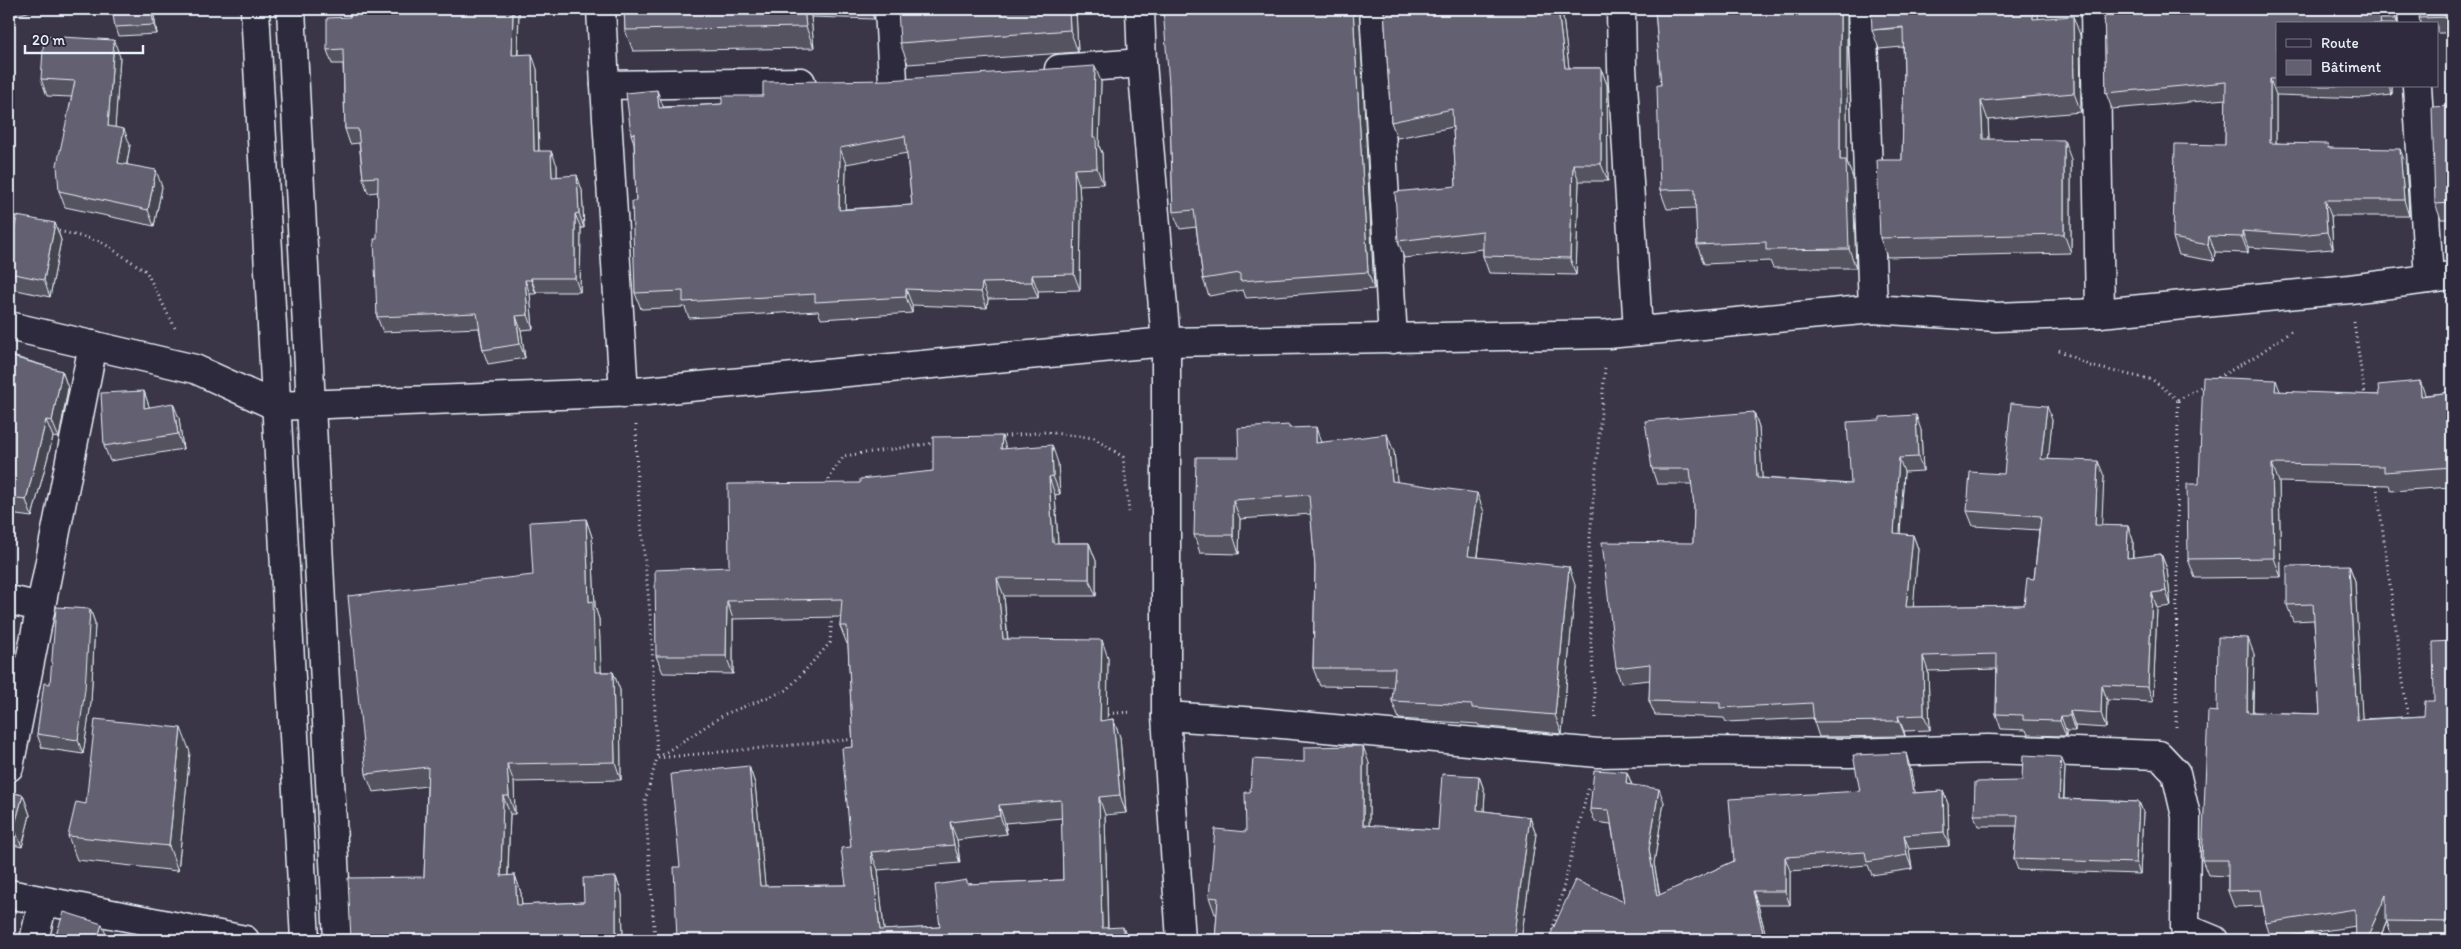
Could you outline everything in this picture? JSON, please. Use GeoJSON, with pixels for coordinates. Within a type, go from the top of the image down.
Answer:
{"type":"FeatureCollection","features":[{"type":"Feature","properties":{"kind":"street"},"geometry":{"type":"LineString","coordinates":[[255,9],[305,940]]}},
{"type":"Feature","properties":{"kind":"street"},"geometry":{"type":"LineString","coordinates":[[291,9],[338,940]]}},
{"type":"Feature","properties":{"kind":"street"},"geometry":{"type":"LineString","coordinates":[[601,9],[605,85],[630,393]]}},
{"type":"Feature","properties":{"kind":"street"},"geometry":{"type":"LineString","coordinates":[[864,81],[903,80],[889,9]]}},
{"type":"Feature","properties":{"kind":"street"},"geometry":{"type":"LineString","coordinates":[[1140,9],[1142,63],[1166,342],[1166,716],[1181,940]]}},
{"type":"Feature","properties":{"kind":"street"},"geometry":{"type":"LineString","coordinates":[[1374,9],[1393,338]]}},
{"type":"Feature","properties":{"kind":"street"},"geometry":{"type":"LineString","coordinates":[[1621,9],[1622,67],[1638,331]]}},
{"type":"Feature","properties":{"kind":"street"},"geometry":{"type":"LineString","coordinates":[[1862,9],[1873,309]]}},
{"type":"Feature","properties":{"kind":"street"},"geometry":{"type":"LineString","coordinates":[[2095,9],[2100,313]]}},
{"type":"Feature","properties":{"kind":"street"},"geometry":{"type":"LineString","coordinates":[[2412,9],[2413,22]]}},
{"type":"Feature","properties":{"kind":"street"},"geometry":{"type":"LineString","coordinates":[[1033,71],[1142,63]]}},
{"type":"Feature","properties":{"kind":"street"},"geometry":{"type":"LineString","coordinates":[[605,85],[824,82]]}},
{"type":"Feature","properties":{"kind":"street"},"geometry":{"type":"LineString","coordinates":[[9,326],[195,369],[276,406],[630,393],[1166,342],[1608,334],[1873,309],[1996,317],[2100,313],[2350,289],[2441,278],[2417,88]]}},
{"type":"Feature","properties":{"kind":"street"},"geometry":{"type":"LineString","coordinates":[[9,767],[93,346]]}},
{"type":"Feature","properties":{"kind":"street"},"geometry":{"type":"LineString","coordinates":[[9,600],[41,608]]}},
{"type":"Feature","properties":{"kind":"street"},"geometry":{"type":"LineString","coordinates":[[290,649],[323,646]]}},
{"type":"Feature","properties":{"kind":"street"},"geometry":{"type":"LineString","coordinates":[[1166,716],[1258,722],[1598,753],[1704,750],[1850,753],[1988,748],[2159,755],[2176,773],[2186,816],[2185,934],[2214,940]]}},
{"type":"Feature","properties":{"kind":"street"},"geometry":{"type":"LineString","coordinates":[[9,894],[245,940]]}},
{"type":"Feature","properties":{"kind":"street"},"geometry":{"type":"LineString","coordinates":[[34,940],[43,902]]}},
{"type":"Feature","properties":{"kind":"path"},"geometry":{"type":"LineString","coordinates":[[9,197],[16,221],[26,224]]}},
{"type":"Feature","properties":{"kind":"path"},"geometry":{"type":"LineString","coordinates":[[44,228],[100,241],[146,271],[195,369]]}},
{"type":"Feature","properties":{"kind":"path"},"geometry":{"type":"LineString","coordinates":[[2350,289],[2366,407]]}},
{"type":"Feature","properties":{"kind":"path"},"geometry":{"type":"LineString","coordinates":[[2178,400],[2256,356],[2295,328]]}},
{"type":"Feature","properties":{"kind":"path"},"geometry":{"type":"LineString","coordinates":[[1550,940],[1598,753],[1591,644],[1589,548],[1608,334]]}},
{"type":"Feature","properties":{"kind":"path"},"geometry":{"type":"LineString","coordinates":[[2056,348],[2090,366],[2153,380],[2178,400]]}},
{"type":"Feature","properties":{"kind":"path"},"geometry":{"type":"LineString","coordinates":[[630,393],[651,623],[657,758],[645,801],[655,940]]}},
{"type":"Feature","properties":{"kind":"path"},"geometry":{"type":"LineString","coordinates":[[2159,755],[2176,752],[2178,400]]}},
{"type":"Feature","properties":{"kind":"path"},"geometry":{"type":"LineString","coordinates":[[996,437],[1045,432],[1094,438],[1123,457],[1130,515]]}},
{"type":"Feature","properties":{"kind":"path"},"geometry":{"type":"LineString","coordinates":[[829,486],[829,477],[844,456],[938,442]]}},
{"type":"Feature","properties":{"kind":"path"},"geometry":{"type":"LineString","coordinates":[[2375,476],[2408,722]]}},
{"type":"Feature","properties":{"kind":"path"},"geometry":{"type":"LineString","coordinates":[[657,758],[725,714],[787,690],[830,642],[832,608]]}},
{"type":"Feature","properties":{"kind":"path"},"geometry":{"type":"LineString","coordinates":[[1093,716],[1122,711],[1166,716]]}},
{"type":"Feature","properties":{"kind":"path"},"geometry":{"type":"LineString","coordinates":[[657,758],[860,739]]}},
{"type":"Feature","properties":{"kind":"building"},"geometry":{"type":"Polygon","coordinates":[[[112,9],[151,9],[154,25],[115,27],[112,9]]]}},
{"type":"Feature","properties":{"kind":"building"},"geometry":{"type":"Polygon","coordinates":[[[350,9],[513,9],[512,55],[532,54],[534,151],[551,151],[552,177],[577,175],[579,213],[575,214],[575,278],[531,278],[531,280],[525,280],[528,315],[516,316],[520,344],[483,350],[477,313],[377,317],[374,239],[377,239],[378,177],[363,178],[358,129],[345,129],[343,49],[327,50],[327,18],[350,17],[350,9]]]}},
{"type":"Feature","properties":{"kind":"building"},"geometry":{"type":"Polygon","coordinates":[[[624,9],[804,9],[806,27],[625,30],[624,9]]]}},
{"type":"Feature","properties":{"kind":"building"},"geometry":{"type":"Polygon","coordinates":[[[898,9],[1069,9],[1070,30],[900,43],[898,9]]]}},
{"type":"Feature","properties":{"kind":"building"},"geometry":{"type":"Polygon","coordinates":[[[1163,9],[1353,9],[1368,272],[1240,281],[1240,273],[1203,279],[1194,210],[1173,212],[1169,84],[1163,9]]]}},
{"type":"Feature","properties":{"kind":"building"},"geometry":{"type":"Polygon","coordinates":[[[1384,9],[1558,9],[1565,68],[1601,68],[1601,164],[1573,164],[1570,258],[1483,256],[1483,231],[1398,241],[1395,192],[1456,186],[1452,109],[1391,122],[1384,9]]]}},
{"type":"Feature","properties":{"kind":"building"},"geometry":{"type":"Polygon","coordinates":[[[1655,9],[1840,9],[1840,160],[1846,160],[1849,249],[1766,250],[1766,242],[1697,245],[1695,189],[1660,190],[1657,85],[1661,85],[1655,9]]]}},
{"type":"Feature","properties":{"kind":"building"},"geometry":{"type":"Polygon","coordinates":[[[1871,9],[2032,9],[2033,19],[2073,16],[2074,93],[1981,101],[1983,139],[2064,140],[2064,234],[1880,238],[1877,160],[1902,160],[1903,27],[1872,30],[1871,9]]]}},
{"type":"Feature","properties":{"kind":"building"},"geometry":{"type":"Polygon","coordinates":[[[2104,9],[2392,9],[2396,19],[2380,19],[2381,22],[2276,22],[2276,79],[2270,79],[2270,143],[2328,144],[2328,148],[2400,149],[2404,200],[2325,200],[2327,232],[2300,235],[2242,231],[2242,237],[2209,236],[2208,245],[2173,238],[2175,144],[2225,145],[2226,82],[2106,93],[2104,9]]]}},
{"type":"Feature","properties":{"kind":"building"},"geometry":{"type":"Polygon","coordinates":[[[2422,9],[2452,9],[2452,17],[2419,18],[2422,9]]]}},
{"type":"Feature","properties":{"kind":"building"},"geometry":{"type":"Polygon","coordinates":[[[44,36],[114,40],[108,126],[124,129],[118,163],[156,170],[148,210],[59,191],[57,165],[75,81],[41,79],[44,36]]]}},
{"type":"Feature","properties":{"kind":"building"},"geometry":{"type":"Polygon","coordinates":[[[1095,66],[1093,137],[1096,137],[1097,168],[1074,169],[1074,274],[1032,275],[1032,282],[982,283],[981,292],[906,289],[906,297],[815,302],[815,294],[683,302],[683,291],[635,293],[632,201],[636,201],[634,133],[631,134],[626,93],[657,90],[659,108],[722,104],[722,96],[763,96],[763,82],[888,80],[1095,66]],[[905,136],[840,148],[839,210],[912,205],[905,136]]]}},
{"type":"Feature","properties":{"kind":"building"},"geometry":{"type":"Polygon","coordinates":[[[2452,106],[2452,203],[2435,204],[2432,107],[2452,106]]]}},
{"type":"Feature","properties":{"kind":"building"},"geometry":{"type":"Polygon","coordinates":[[[17,216],[55,223],[44,280],[9,273],[9,259],[17,216]]]}},
{"type":"Feature","properties":{"kind":"building"},"geometry":{"type":"Polygon","coordinates":[[[9,356],[62,371],[52,421],[46,420],[26,500],[9,498],[9,356]]]}},
{"type":"Feature","properties":{"kind":"building"},"geometry":{"type":"Polygon","coordinates":[[[2203,377],[2276,380],[2275,391],[2379,395],[2378,385],[2420,381],[2421,396],[2452,392],[2452,467],[2384,472],[2384,466],[2272,464],[2274,558],[2188,559],[2187,484],[2199,484],[2203,377]]]}},
{"type":"Feature","properties":{"kind":"building"},"geometry":{"type":"Polygon","coordinates":[[[144,391],[144,408],[173,403],[178,434],[104,446],[101,393],[144,391]]]}},
{"type":"Feature","properties":{"kind":"building"},"geometry":{"type":"Polygon","coordinates":[[[2011,403],[2047,406],[2041,459],[2098,461],[2095,525],[2128,526],[2127,558],[2161,554],[2166,591],[2152,593],[2148,687],[2102,685],[2101,713],[2070,711],[2070,716],[2061,716],[2060,721],[2023,720],[2023,715],[1996,714],[1997,654],[1923,656],[1924,715],[1898,716],[1899,721],[1814,722],[1812,703],[1720,708],[1720,703],[1649,701],[1650,664],[1616,668],[1602,542],[1693,543],[1694,506],[1690,469],[1652,469],[1645,421],[1754,412],[1757,478],[1851,484],[1847,422],[1880,420],[1880,417],[1916,415],[1918,457],[1899,458],[1894,533],[1913,535],[1906,607],[2024,605],[2027,578],[2034,579],[2041,516],[1967,511],[1970,472],[2004,474],[2011,403]]]}},
{"type":"Feature","properties":{"kind":"building"},"geometry":{"type":"Polygon","coordinates":[[[1289,425],[1289,428],[1316,427],[1316,443],[1387,434],[1392,481],[1477,493],[1468,556],[1569,567],[1555,715],[1472,708],[1472,705],[1392,701],[1395,668],[1313,668],[1315,567],[1309,495],[1233,500],[1233,535],[1194,535],[1196,457],[1239,457],[1238,428],[1289,425]]]}},
{"type":"Feature","properties":{"kind":"building"},"geometry":{"type":"Polygon","coordinates":[[[1002,436],[1001,449],[1052,445],[1053,476],[1049,477],[1053,543],[1089,543],[1089,579],[997,578],[1003,639],[1102,640],[1100,721],[1113,719],[1120,795],[1099,797],[1102,928],[1123,927],[1123,940],[677,940],[674,867],[680,867],[671,774],[749,766],[760,886],[846,885],[841,848],[851,847],[842,748],[853,747],[847,626],[840,626],[842,599],[727,601],[726,656],[656,656],[655,570],[729,567],[728,484],[860,483],[860,479],[933,471],[933,437],[1002,436]],[[1061,800],[999,805],[1000,816],[950,822],[954,845],[871,852],[880,930],[940,927],[935,885],[967,880],[967,884],[1063,880],[1061,800]]]}},
{"type":"Feature","properties":{"kind":"building"},"geometry":{"type":"Polygon","coordinates":[[[586,519],[589,602],[593,601],[595,672],[613,672],[615,762],[507,764],[509,796],[503,796],[501,876],[515,875],[517,905],[584,902],[583,878],[616,877],[616,940],[351,940],[348,878],[424,877],[428,767],[366,774],[348,596],[533,575],[530,522],[586,519]]]}},
{"type":"Feature","properties":{"kind":"building"},"geometry":{"type":"Polygon","coordinates":[[[2349,565],[2357,720],[2424,716],[2425,701],[2434,701],[2433,642],[2452,641],[2452,922],[2386,921],[2386,895],[2366,940],[2356,940],[2355,909],[2266,923],[2261,890],[2228,891],[2228,860],[2202,860],[2208,711],[2217,712],[2218,637],[2248,638],[2247,712],[2320,714],[2313,604],[2287,605],[2287,566],[2349,565]]]}},
{"type":"Feature","properties":{"kind":"building"},"geometry":{"type":"Polygon","coordinates":[[[56,607],[90,609],[85,689],[78,740],[37,734],[44,683],[50,684],[56,607]]]}},
{"type":"Feature","properties":{"kind":"building"},"geometry":{"type":"Polygon","coordinates":[[[95,719],[181,728],[169,846],[68,836],[76,802],[86,804],[95,719]]]}},
{"type":"Feature","properties":{"kind":"building"},"geometry":{"type":"Polygon","coordinates":[[[1363,746],[1363,825],[1438,830],[1442,774],[1479,776],[1477,810],[1530,817],[1513,940],[1473,940],[1411,934],[1410,940],[1215,940],[1218,898],[1209,897],[1215,829],[1246,832],[1245,792],[1250,792],[1253,759],[1304,762],[1304,747],[1363,746]]]}},
{"type":"Feature","properties":{"kind":"building"},"geometry":{"type":"Polygon","coordinates":[[[1906,753],[1913,793],[1943,791],[1944,832],[1904,835],[1907,855],[1867,862],[1865,852],[1785,857],[1785,891],[1753,891],[1763,933],[1734,940],[1548,940],[1575,880],[1624,902],[1609,810],[1590,809],[1594,770],[1627,772],[1626,784],[1659,789],[1649,849],[1657,896],[1734,861],[1729,799],[1860,791],[1853,755],[1906,753]]]}},
{"type":"Feature","properties":{"kind":"building"},"geometry":{"type":"Polygon","coordinates":[[[2023,755],[2061,757],[2059,799],[2139,802],[2136,863],[2014,859],[2018,815],[1974,815],[1975,782],[2022,781],[2023,755]]]}},
{"type":"Feature","properties":{"kind":"building"},"geometry":{"type":"Polygon","coordinates":[[[9,792],[23,795],[14,828],[9,826],[9,792]]]}},
{"type":"Feature","properties":{"kind":"building"},"geometry":{"type":"Polygon","coordinates":[[[64,912],[102,924],[97,940],[54,940],[64,912]]]}}]}
